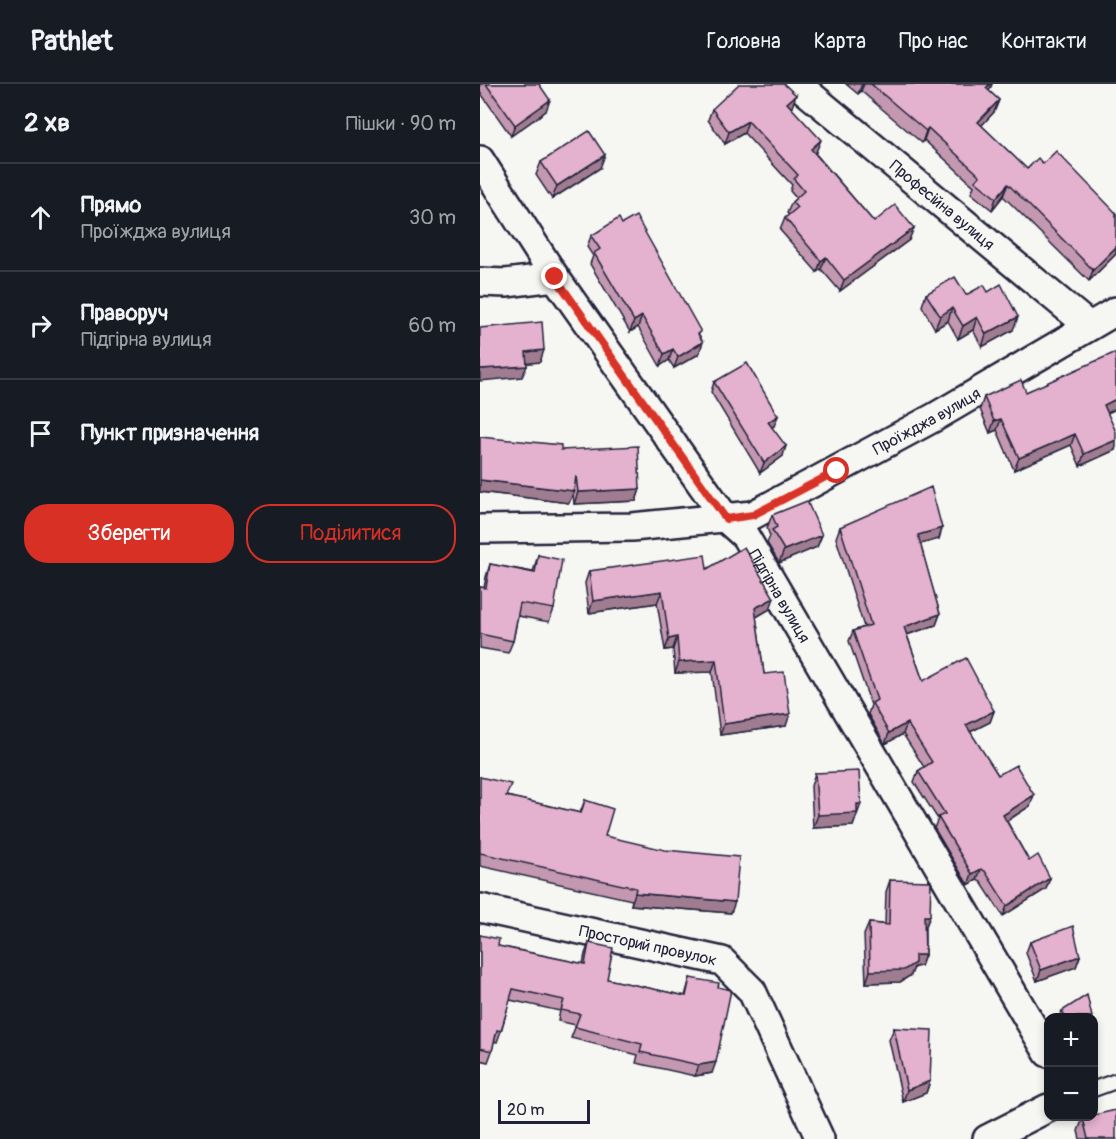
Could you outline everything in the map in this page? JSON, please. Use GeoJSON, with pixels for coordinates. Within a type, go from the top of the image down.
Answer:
{"type":"FeatureCollection","features":[{"type":"Feature","properties":{"kind":"street","name":"Професійна вулиця"},"geometry":{"type":"LineString","coordinates":[[798,84],[1089,326]]}},
{"type":"Feature","properties":{"kind":"street","name":"Підгірна вулиця"},"geometry":{"type":"LineString","coordinates":[[480,160],[555,277],[726,519],[745,536],[751,545],[1044,1046]]}},
{"type":"Feature","properties":{"kind":"street"},"geometry":{"type":"LineString","coordinates":[[480,282],[506,284],[555,277]]}},
{"type":"Feature","properties":{"kind":"street","name":"Проїжджа вулиця"},"geometry":{"type":"LineString","coordinates":[[480,529],[632,527],[753,515],[837,471],[1116,311]]}},
{"type":"Feature","properties":{"kind":"street","name":"Просторий провулок"},"geometry":{"type":"LineString","coordinates":[[480,908],[722,962],[752,991],[820,1139]]}},
{"type":"Feature","properties":{"kind":"street"},"geometry":{"type":"LineString","coordinates":[[987,1139],[1044,1110]]}},
{"type":"Feature","properties":{"kind":"lane"},"geometry":{"type":"LineString","coordinates":[[1098,1088],[1116,1081]]}},
{"type":"Feature","properties":{"kind":"building"},"geometry":{"type":"Polygon","coordinates":[[[486,84],[539,84],[550,100],[515,125],[486,84]]]}},
{"type":"Feature","properties":{"kind":"building"},"geometry":{"type":"Polygon","coordinates":[[[739,84],[784,84],[796,95],[787,103],[821,140],[811,149],[874,222],[895,205],[914,228],[844,280],[826,257],[821,261],[785,218],[797,208],[792,202],[804,191],[794,179],[798,175],[748,121],[729,132],[712,109],[739,84]]]}},
{"type":"Feature","properties":{"kind":"building"},"geometry":{"type":"Polygon","coordinates":[[[871,84],[990,84],[986,88],[999,100],[978,122],[1027,169],[1038,158],[1043,164],[1056,151],[1116,213],[1116,247],[1093,270],[1008,184],[996,198],[975,181],[980,176],[928,128],[926,131],[871,84]]]}},
{"type":"Feature","properties":{"kind":"building"},"geometry":{"type":"Polygon","coordinates":[[[589,131],[605,155],[557,186],[541,162],[589,131]]]}},
{"type":"Feature","properties":{"kind":"building"},"geometry":{"type":"Polygon","coordinates":[[[636,216],[701,332],[698,334],[703,342],[678,357],[673,349],[664,354],[642,316],[634,321],[594,253],[600,249],[591,236],[619,218],[622,224],[636,216]]]}},
{"type":"Feature","properties":{"kind":"building"},"geometry":{"type":"Polygon","coordinates":[[[955,277],[966,295],[984,285],[988,292],[1001,284],[1018,317],[986,334],[977,317],[963,326],[952,308],[940,316],[926,294],[955,277]]]}},
{"type":"Feature","properties":{"kind":"building"},"geometry":{"type":"Polygon","coordinates":[[[542,322],[544,350],[526,352],[527,366],[480,369],[480,328],[542,322]]]}},
{"type":"Feature","properties":{"kind":"building"},"geometry":{"type":"Polygon","coordinates":[[[1114,353],[1116,357],[1116,399],[1104,405],[1116,432],[1116,440],[1084,454],[1075,434],[1019,458],[1001,419],[994,421],[984,397],[1021,380],[1026,392],[1114,353]]]}},
{"type":"Feature","properties":{"kind":"building"},"geometry":{"type":"Polygon","coordinates":[[[747,363],[778,416],[768,422],[786,446],[764,463],[714,382],[747,363]]]}},
{"type":"Feature","properties":{"kind":"building"},"geometry":{"type":"Polygon","coordinates":[[[480,437],[561,445],[561,450],[638,446],[640,489],[578,492],[576,476],[574,491],[480,480],[480,437]]]}},
{"type":"Feature","properties":{"kind":"building"},"geometry":{"type":"Polygon","coordinates":[[[931,487],[942,528],[918,535],[940,614],[904,627],[923,681],[966,658],[994,711],[966,725],[998,775],[1016,765],[1034,795],[1003,815],[1029,861],[1038,855],[1050,878],[1007,906],[985,871],[981,869],[972,874],[938,817],[945,814],[918,771],[932,762],[907,723],[889,733],[872,703],[877,700],[853,631],[871,625],[840,527],[931,487]]]}},
{"type":"Feature","properties":{"kind":"building"},"geometry":{"type":"Polygon","coordinates":[[[807,501],[822,535],[784,550],[772,530],[777,527],[772,515],[807,501]]]}},
{"type":"Feature","properties":{"kind":"building"},"geometry":{"type":"Polygon","coordinates":[[[744,547],[774,598],[755,608],[764,674],[784,672],[790,714],[724,724],[716,660],[679,662],[677,637],[669,639],[662,591],[593,601],[589,571],[705,555],[707,569],[744,547]]]}},
{"type":"Feature","properties":{"kind":"building"},"geometry":{"type":"Polygon","coordinates":[[[538,555],[562,560],[554,609],[520,603],[513,641],[480,634],[480,587],[486,588],[490,564],[535,573],[538,555]]]}},
{"type":"Feature","properties":{"kind":"building"},"geometry":{"type":"Polygon","coordinates":[[[859,771],[861,804],[857,804],[857,813],[818,815],[815,773],[859,771]]]}},
{"type":"Feature","properties":{"kind":"building"},"geometry":{"type":"Polygon","coordinates":[[[480,777],[511,784],[506,796],[581,813],[585,800],[613,809],[605,836],[665,850],[739,857],[735,902],[635,893],[636,888],[480,853],[480,777]]]}},
{"type":"Feature","properties":{"kind":"building"},"geometry":{"type":"Polygon","coordinates":[[[890,880],[931,881],[930,916],[924,916],[925,955],[915,955],[915,963],[904,970],[870,971],[869,923],[889,925],[890,880]]]}},
{"type":"Feature","properties":{"kind":"building"},"geometry":{"type":"Polygon","coordinates":[[[1073,926],[1080,956],[1041,970],[1030,942],[1073,926]]]}},
{"type":"Feature","properties":{"kind":"building"},"geometry":{"type":"Polygon","coordinates":[[[480,935],[499,939],[498,946],[585,964],[589,943],[613,948],[607,979],[686,996],[690,978],[719,983],[718,987],[731,990],[716,1062],[699,1065],[640,1052],[642,1044],[575,1027],[580,1014],[561,1010],[564,1000],[513,989],[501,1031],[497,1030],[492,1051],[480,1048],[480,935]]]}},
{"type":"Feature","properties":{"kind":"building"},"geometry":{"type":"Polygon","coordinates":[[[1087,995],[1091,1013],[1063,1013],[1062,1011],[1087,995]]]}},
{"type":"Feature","properties":{"kind":"building"},"geometry":{"type":"Polygon","coordinates":[[[894,1028],[932,1030],[930,1081],[907,1090],[894,1028]]]}},
{"type":"Feature","properties":{"kind":"building"},"geometry":{"type":"Polygon","coordinates":[[[1116,1110],[1116,1139],[1088,1139],[1084,1121],[1098,1121],[1098,1114],[1116,1110]]]}},
{"type":"Feature","properties":{"kind":"route"},"geometry":{"type":"LineString","coordinates":[[555,277],[726,519],[753,515],[837,471]]}}]}
